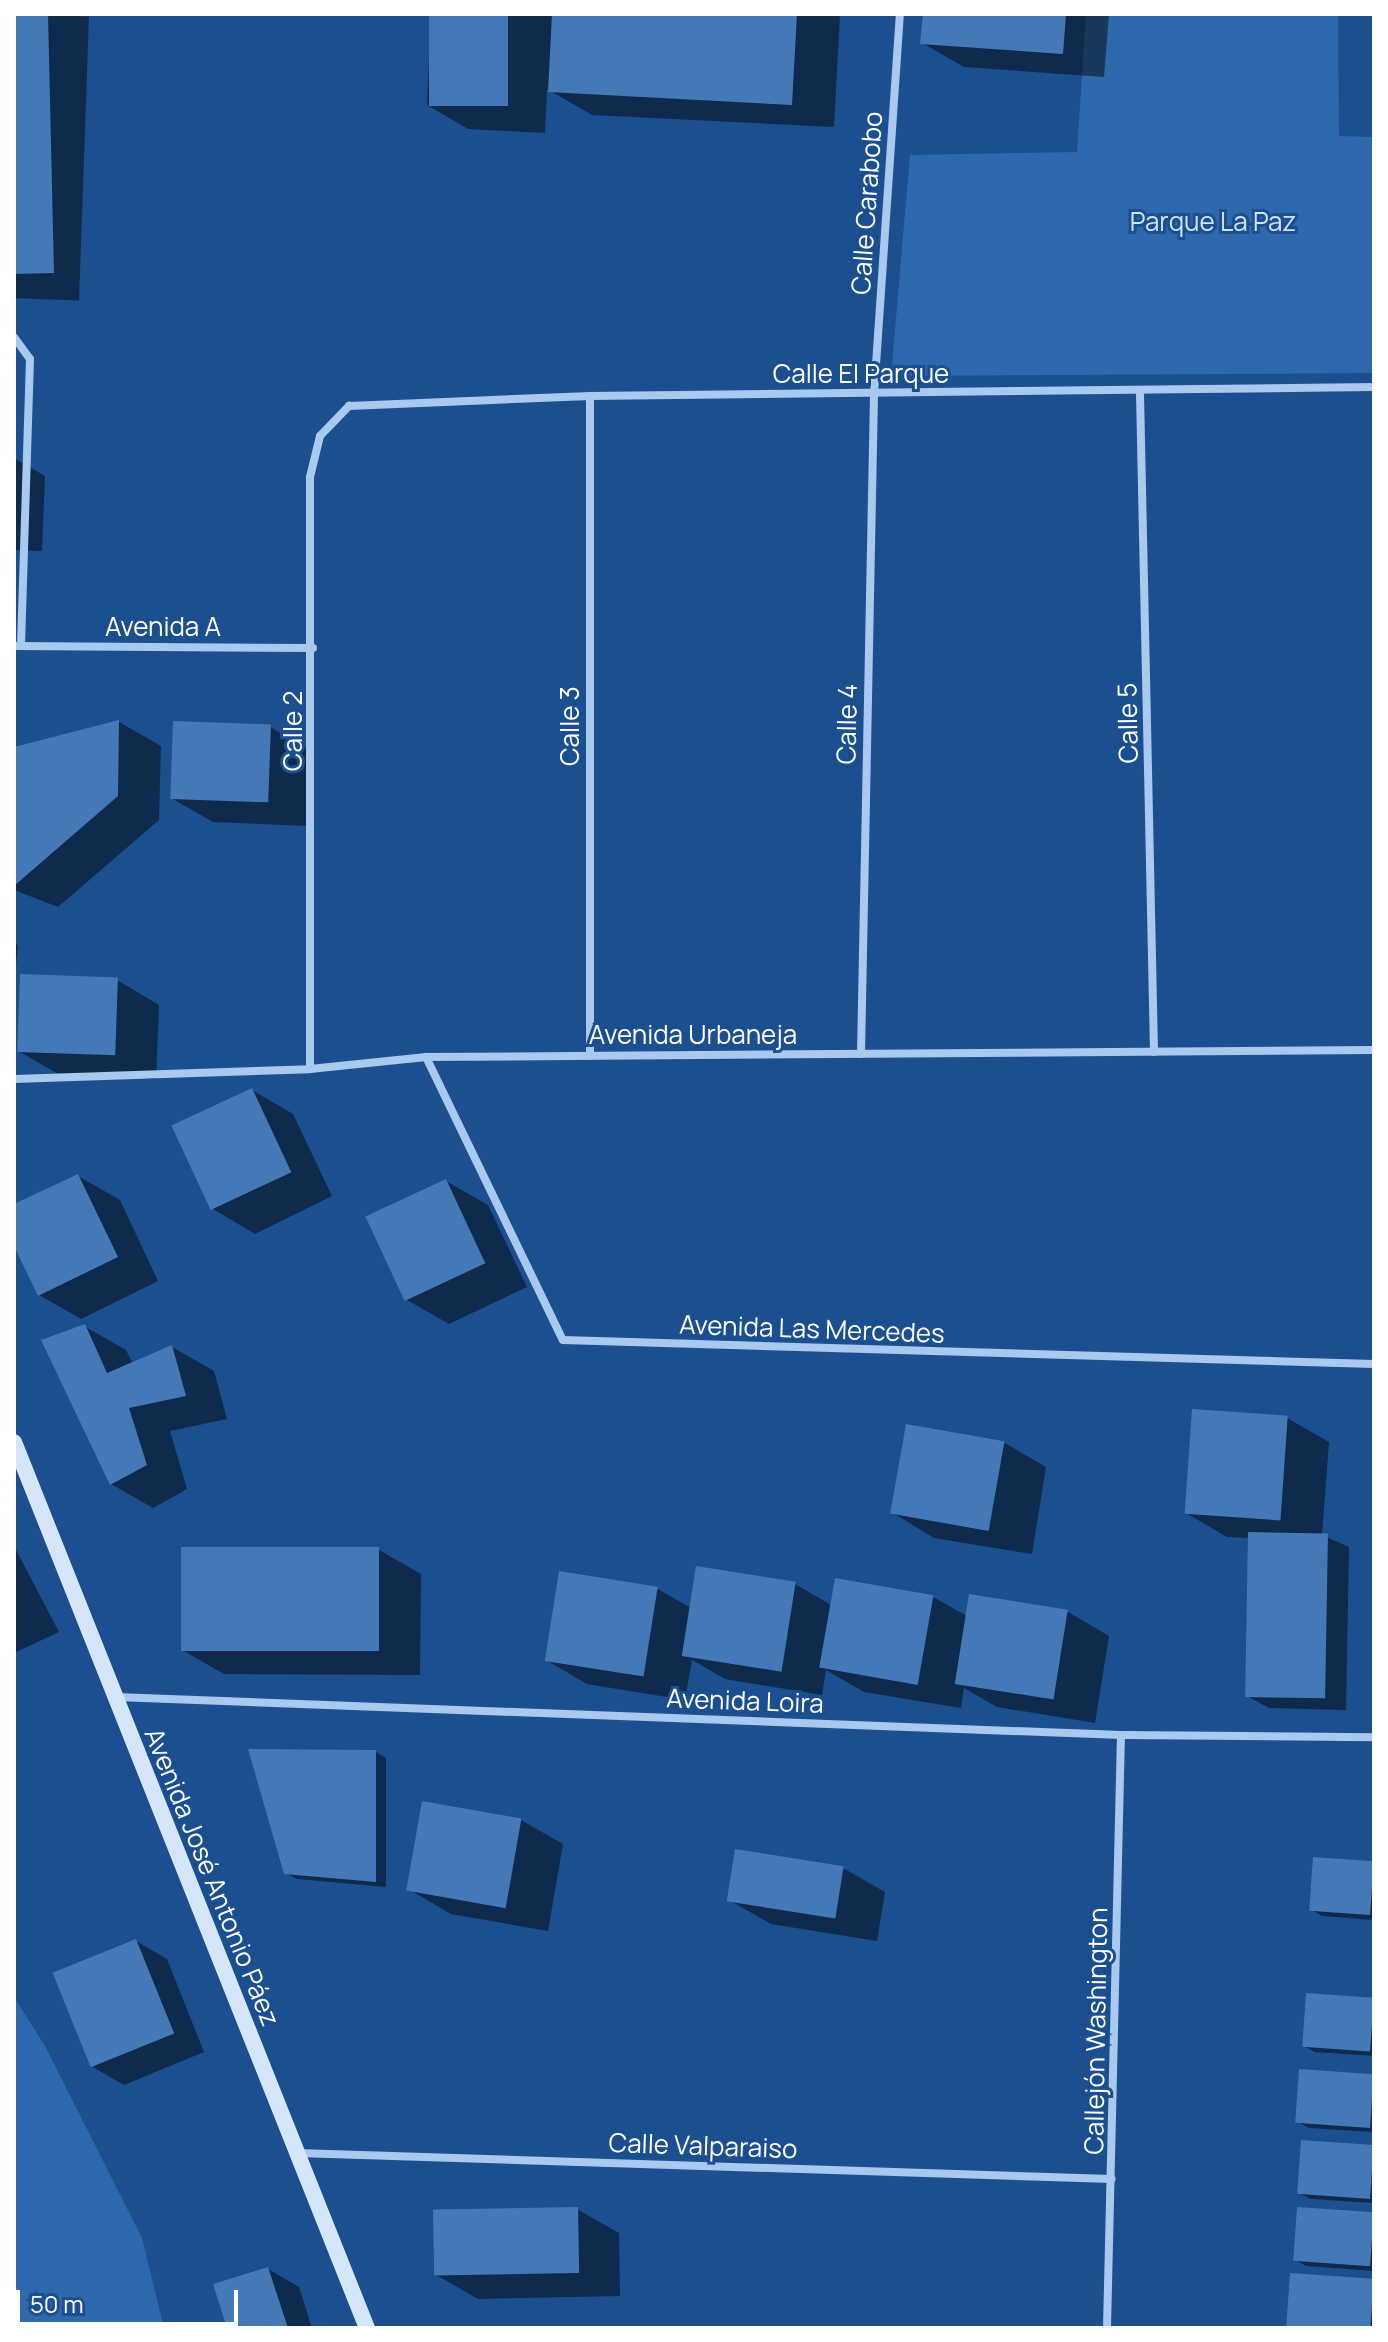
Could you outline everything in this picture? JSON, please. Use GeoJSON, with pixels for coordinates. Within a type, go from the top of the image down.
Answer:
{"type":"FeatureCollection","features":[{"type":"Feature","properties":{"kind":"main road","name":"Avenida José Antonio Páez"},"geometry":{"type":"LineString","coordinates":[[14,1442],[293,2153],[367,2328]]}},
{"type":"Feature","properties":{"kind":"street","name":"Calle Carabobo"},"geometry":{"type":"LineString","coordinates":[[874,394],[900,14]]}},
{"type":"Feature","properties":{"kind":"street"},"geometry":{"type":"LineString","coordinates":[[14,337],[30,359],[18,646]]}},
{"type":"Feature","properties":{"kind":"street","name":"Calle El Parque"},"geometry":{"type":"LineString","coordinates":[[349,406],[590,396],[1140,394],[1374,387]]}},
{"type":"Feature","properties":{"kind":"street","name":"Calle 4"},"geometry":{"type":"LineString","coordinates":[[861,1054],[874,394]]}},
{"type":"Feature","properties":{"kind":"street","name":"Calle 5"},"geometry":{"type":"LineString","coordinates":[[1140,394],[1154,1052]]}},
{"type":"Feature","properties":{"kind":"street","name":"Calle 3"},"geometry":{"type":"LineString","coordinates":[[590,396],[590,1056]]}},
{"type":"Feature","properties":{"kind":"street","name":"Calle 2"},"geometry":{"type":"LineString","coordinates":[[310,1069],[313,648],[310,477],[320,436],[349,406]]}},
{"type":"Feature","properties":{"kind":"street","name":"Avenida A"},"geometry":{"type":"LineString","coordinates":[[18,646],[313,648]]}},
{"type":"Feature","properties":{"kind":"street","name":"Avenida Urbaneja"},"geometry":{"type":"LineString","coordinates":[[14,1079],[310,1069],[426,1057],[1374,1050]]}},
{"type":"Feature","properties":{"kind":"street","name":"Avenida Las Mercedes"},"geometry":{"type":"LineString","coordinates":[[426,1057],[563,1340],[1374,1364]]}},
{"type":"Feature","properties":{"kind":"street","name":"Avenida Loira"},"geometry":{"type":"LineString","coordinates":[[114,1697],[1121,1735],[1374,1737]]}},
{"type":"Feature","properties":{"kind":"street","name":"Callejón Washington"},"geometry":{"type":"LineString","coordinates":[[1107,2328],[1121,1735]]}},
{"type":"Feature","properties":{"kind":"street","name":"Calle Valparaiso"},"geometry":{"type":"LineString","coordinates":[[293,2153],[1112,2179]]}},
{"type":"Feature","properties":{"kind":"green space","name":"Parque La Paz"},"geometry":{"type":"Polygon","coordinates":[[[1086,14],[1338,14],[1339,136],[1374,137],[1374,373],[891,376],[910,155],[1077,152],[1086,14]]]}},
{"type":"Feature","properties":{"kind":"green space"},"geometry":{"type":"Polygon","coordinates":[[[14,1997],[45,2046],[142,2238],[164,2328],[14,2328],[14,1997]]]}},
{"type":"Feature","properties":{"kind":"building"},"geometry":{"type":"Polygon","coordinates":[[[14,14],[48,14],[54,273],[14,274],[14,14]]]}},
{"type":"Feature","properties":{"kind":"building"},"geometry":{"type":"Polygon","coordinates":[[[429,14],[508,14],[508,106],[429,106],[429,14]]]}},
{"type":"Feature","properties":{"kind":"building"},"geometry":{"type":"Polygon","coordinates":[[[552,14],[797,14],[792,105],[548,92],[552,14]]]}},
{"type":"Feature","properties":{"kind":"building"},"geometry":{"type":"Polygon","coordinates":[[[923,14],[1066,14],[1063,54],[920,44],[923,14]]]}},
{"type":"Feature","properties":{"kind":"building"},"geometry":{"type":"Polygon","coordinates":[[[119,720],[118,796],[14,886],[14,747],[119,720]]]}},
{"type":"Feature","properties":{"kind":"building"},"geometry":{"type":"Polygon","coordinates":[[[173,721],[271,724],[268,802],[170,799],[173,721]]]}},
{"type":"Feature","properties":{"kind":"building"},"geometry":{"type":"Polygon","coordinates":[[[20,974],[118,977],[115,1055],[17,1052],[20,974]]]}},
{"type":"Feature","properties":{"kind":"building"},"geometry":{"type":"Polygon","coordinates":[[[252,1088],[291,1172],[211,1210],[171,1126],[252,1088]]]}},
{"type":"Feature","properties":{"kind":"building"},"geometry":{"type":"Polygon","coordinates":[[[78,1174],[118,1257],[38,1296],[14,1246],[14,1204],[78,1174]]]}},
{"type":"Feature","properties":{"kind":"building"},"geometry":{"type":"Polygon","coordinates":[[[446,1179],[485,1263],[405,1301],[365,1217],[446,1179]]]}},
{"type":"Feature","properties":{"kind":"building"},"geometry":{"type":"Polygon","coordinates":[[[85,1324],[107,1373],[172,1345],[186,1396],[129,1408],[147,1465],[110,1485],[41,1340],[85,1324]]]}},
{"type":"Feature","properties":{"kind":"building"},"geometry":{"type":"Polygon","coordinates":[[[1192,1409],[1288,1416],[1280,1520],[1185,1514],[1192,1409]]]}},
{"type":"Feature","properties":{"kind":"building"},"geometry":{"type":"Polygon","coordinates":[[[906,1424],[1004,1441],[989,1531],[890,1514],[906,1424]]]}},
{"type":"Feature","properties":{"kind":"building"},"geometry":{"type":"Polygon","coordinates":[[[1248,1532],[1328,1533],[1325,1698],[1245,1697],[1248,1532]]]}},
{"type":"Feature","properties":{"kind":"building"},"geometry":{"type":"Polygon","coordinates":[[[181,1547],[379,1547],[379,1651],[181,1651],[181,1547]]]}},
{"type":"Feature","properties":{"kind":"building"},"geometry":{"type":"Polygon","coordinates":[[[696,1566],[796,1582],[782,1672],[682,1656],[696,1566]]]}},
{"type":"Feature","properties":{"kind":"building"},"geometry":{"type":"Polygon","coordinates":[[[559,1571],[658,1587],[644,1677],[545,1661],[559,1571]]]}},
{"type":"Feature","properties":{"kind":"building"},"geometry":{"type":"Polygon","coordinates":[[[835,1578],[933,1595],[918,1685],[819,1668],[835,1578]]]}},
{"type":"Feature","properties":{"kind":"building"},"geometry":{"type":"Polygon","coordinates":[[[969,1594],[1068,1610],[1054,1700],[955,1684],[969,1594]]]}},
{"type":"Feature","properties":{"kind":"building"},"geometry":{"type":"Polygon","coordinates":[[[248,1749],[376,1750],[376,1882],[284,1874],[248,1749]]]}},
{"type":"Feature","properties":{"kind":"building"},"geometry":{"type":"Polygon","coordinates":[[[422,1801],[521,1819],[506,1908],[406,1891],[422,1801]]]}},
{"type":"Feature","properties":{"kind":"building"},"geometry":{"type":"Polygon","coordinates":[[[735,1849],[844,1866],[835,1919],[727,1901],[735,1849]]]}},
{"type":"Feature","properties":{"kind":"building"},"geometry":{"type":"Polygon","coordinates":[[[1313,1857],[1374,1861],[1370,1915],[1309,1911],[1313,1857]]]}},
{"type":"Feature","properties":{"kind":"building"},"geometry":{"type":"Polygon","coordinates":[[[136,1939],[174,2034],[91,2067],[53,1973],[136,1939]]]}},
{"type":"Feature","properties":{"kind":"building"},"geometry":{"type":"Polygon","coordinates":[[[1306,1993],[1374,1998],[1370,2052],[1302,2047],[1306,1993]]]}},
{"type":"Feature","properties":{"kind":"building"},"geometry":{"type":"Polygon","coordinates":[[[1299,2069],[1374,2074],[1370,2128],[1295,2123],[1299,2069]]]}},
{"type":"Feature","properties":{"kind":"building"},"geometry":{"type":"Polygon","coordinates":[[[1301,2140],[1374,2145],[1370,2199],[1297,2194],[1301,2140]]]}},
{"type":"Feature","properties":{"kind":"building"},"geometry":{"type":"Polygon","coordinates":[[[578,2207],[579,2273],[434,2276],[433,2210],[578,2207]]]}},
{"type":"Feature","properties":{"kind":"building"},"geometry":{"type":"Polygon","coordinates":[[[1297,2207],[1374,2212],[1370,2266],[1293,2261],[1297,2207]]]}},
{"type":"Feature","properties":{"kind":"building"},"geometry":{"type":"Polygon","coordinates":[[[268,2267],[288,2328],[227,2328],[213,2284],[268,2267]]]}},
{"type":"Feature","properties":{"kind":"building"},"geometry":{"type":"Polygon","coordinates":[[[1290,2273],[1374,2279],[1370,2328],[1286,2327],[1290,2273]]]}}]}
